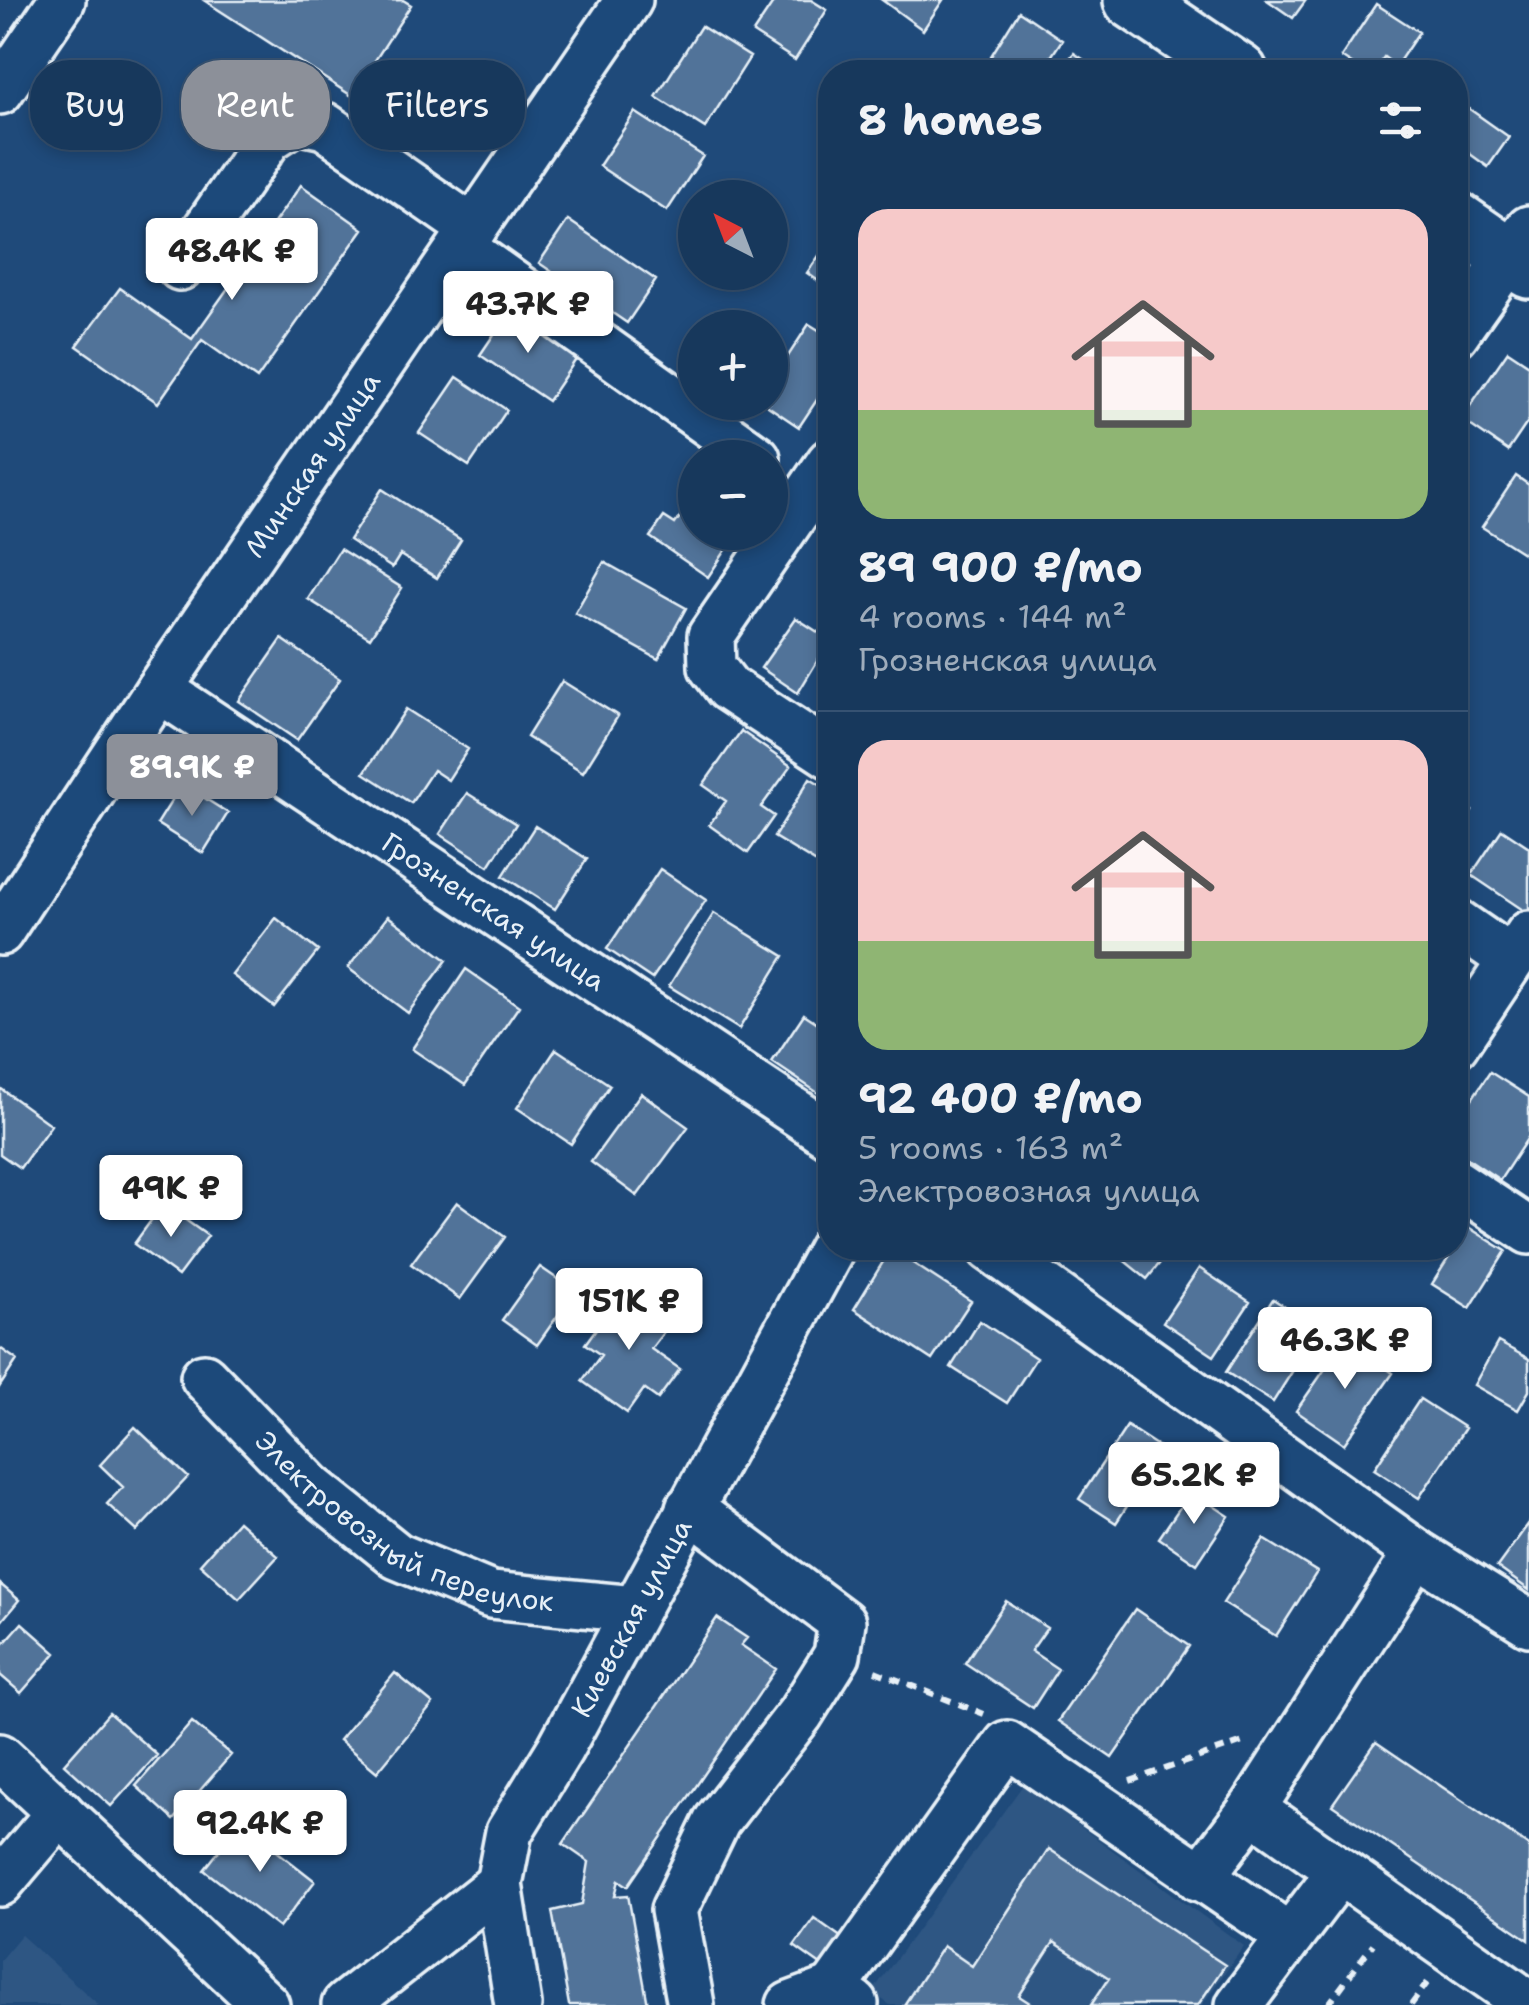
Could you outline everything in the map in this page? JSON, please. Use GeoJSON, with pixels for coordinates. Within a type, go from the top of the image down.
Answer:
{"type":"FeatureCollection","features":[{"type":"Feature","properties":{"kind":"main road"},"geometry":{"type":"LineString","coordinates":[[1132,0],[1221,60]]}},
{"type":"Feature","properties":{"kind":"main road"},"geometry":{"type":"LineString","coordinates":[[1468,225],[1522,252]]}},
{"type":"Feature","properties":{"kind":"street"},"geometry":{"type":"LineString","coordinates":[[0,92],[62,0]]}},
{"type":"Feature","properties":{"kind":"street","name":"Минская улица"},"geometry":{"type":"LineString","coordinates":[[0,932],[160,689],[629,0]]}},
{"type":"Feature","properties":{"kind":"street"},"geometry":{"type":"LineString","coordinates":[[180,267],[269,138],[296,120],[325,126],[733,440]]}},
{"type":"Feature","properties":{"kind":"street"},"geometry":{"type":"LineString","coordinates":[[1468,318],[1522,252]]}},
{"type":"Feature","properties":{"kind":"street"},"geometry":{"type":"LineString","coordinates":[[788,471],[818,478]]}},
{"type":"Feature","properties":{"kind":"street"},"geometry":{"type":"LineString","coordinates":[[818,479],[712,636],[712,667],[728,688],[818,747]]}},
{"type":"Feature","properties":{"kind":"street","name":"Грозненская улица"},"geometry":{"type":"LineString","coordinates":[[160,689],[818,1127]]}},
{"type":"Feature","properties":{"kind":"street"},"geometry":{"type":"LineString","coordinates":[[1468,926],[1519,946],[1468,1024]]}},
{"type":"Feature","properties":{"kind":"street"},"geometry":{"type":"LineString","coordinates":[[1468,1191],[1529,1231]]}},
{"type":"Feature","properties":{"kind":"street","name":"Киевская улица"},"geometry":{"type":"LineString","coordinates":[[518,2005],[499,1884],[509,1832],[560,1749],[825,1260]]}},
{"type":"Feature","properties":{"kind":"street"},"geometry":{"type":"LineString","coordinates":[[1007,1260],[1418,1553],[1529,1623]]}},
{"type":"Feature","properties":{"kind":"street","name":"Электровозный переулок"},"geometry":{"type":"LineString","coordinates":[[204,1377],[310,1486],[397,1556],[491,1595],[635,1610]]}},
{"type":"Feature","properties":{"kind":"street"},"geometry":{"type":"LineString","coordinates":[[690,1508],[839,1639],[800,1714],[716,1822],[674,1910],[691,2005]]}},
{"type":"Feature","properties":{"kind":"street"},"geometry":{"type":"LineString","coordinates":[[1200,1878],[1252,1808],[1418,1553]]}},
{"type":"Feature","properties":{"kind":"street"},"geometry":{"type":"LineString","coordinates":[[790,2005],[845,1997],[1007,1744],[1290,1937]]}},
{"type":"Feature","properties":{"kind":"street"},"geometry":{"type":"LineString","coordinates":[[0,1757],[266,2005]]}},
{"type":"Feature","properties":{"kind":"street"},"geometry":{"type":"LineString","coordinates":[[1252,1808],[1529,2004]]}},
{"type":"Feature","properties":{"kind":"street"},"geometry":{"type":"LineString","coordinates":[[0,1883],[60,1812]]}},
{"type":"Feature","properties":{"kind":"street"},"geometry":{"type":"LineString","coordinates":[[1240,2005],[1340,1871]]}},
{"type":"Feature","properties":{"kind":"street"},"geometry":{"type":"LineString","coordinates":[[345,2005],[499,1884]]}},
{"type":"Feature","properties":{"kind":"path"},"geometry":{"type":"LineString","coordinates":[[839,1639],[994,1718]]}},
{"type":"Feature","properties":{"kind":"path"},"geometry":{"type":"LineString","coordinates":[[1128,1782],[1310,1720]]}},
{"type":"Feature","properties":{"kind":"path"},"geometry":{"type":"LineString","coordinates":[[1328,2005],[1397,1911]]}},
{"type":"Feature","properties":{"kind":"shaded area"},"geometry":{"type":"Polygon","coordinates":[[[1023,1785],[1244,1946],[1202,2005],[890,2005],[872,1992],[1023,1785]]]}},
{"type":"Feature","properties":{"kind":"shaded area"},"geometry":{"type":"Polygon","coordinates":[[[21,1935],[99,2005],[0,2005],[0,1960],[21,1935]]]}},
{"type":"Feature","properties":{"kind":"building"},"geometry":{"type":"Polygon","coordinates":[[[403,0],[411,5],[375,60],[350,60],[350,95],[330,82],[330,60],[296,60],[205,1],[403,0]]]}},
{"type":"Feature","properties":{"kind":"building"},"geometry":{"type":"Polygon","coordinates":[[[775,0],[811,0],[827,10],[795,60],[753,33],[775,0]]]}},
{"type":"Feature","properties":{"kind":"building"},"geometry":{"type":"Polygon","coordinates":[[[882,0],[943,0],[923,30],[882,0]]]}},
{"type":"Feature","properties":{"kind":"building"},"geometry":{"type":"Polygon","coordinates":[[[1267,0],[1306,0],[1293,18],[1267,0]]]}},
{"type":"Feature","properties":{"kind":"building"},"geometry":{"type":"Polygon","coordinates":[[[1376,4],[1419,32],[1400,60],[1341,57],[1376,4]]]}},
{"type":"Feature","properties":{"kind":"building"},"geometry":{"type":"Polygon","coordinates":[[[1019,11],[1062,40],[1049,60],[988,60],[1019,11]]]}},
{"type":"Feature","properties":{"kind":"building"},"geometry":{"type":"Polygon","coordinates":[[[701,26],[750,57],[705,128],[656,97],[701,26]]]}},
{"type":"Feature","properties":{"kind":"building"},"geometry":{"type":"Polygon","coordinates":[[[1468,108],[1509,137],[1488,167],[1468,152],[1468,108]]]}},
{"type":"Feature","properties":{"kind":"building"},"geometry":{"type":"Polygon","coordinates":[[[635,112],[703,156],[687,180],[678,180],[678,194],[667,211],[599,166],[635,112]]]}},
{"type":"Feature","properties":{"kind":"building"},"geometry":{"type":"Polygon","coordinates":[[[301,185],[363,229],[257,379],[202,340],[158,403],[77,346],[120,288],[192,339],[301,185]]]}},
{"type":"Feature","properties":{"kind":"building"},"geometry":{"type":"Polygon","coordinates":[[[568,220],[656,280],[627,323],[539,263],[568,220]]]}},
{"type":"Feature","properties":{"kind":"building"},"geometry":{"type":"Polygon","coordinates":[[[818,257],[818,281],[807,273],[818,257]]]}},
{"type":"Feature","properties":{"kind":"building"},"geometry":{"type":"Polygon","coordinates":[[[509,312],[577,358],[548,401],[480,355],[509,312]]]}},
{"type":"Feature","properties":{"kind":"building"},"geometry":{"type":"Polygon","coordinates":[[[809,324],[818,330],[818,398],[799,427],[788,420],[788,356],[809,324]]]}},
{"type":"Feature","properties":{"kind":"building"},"geometry":{"type":"Polygon","coordinates":[[[1508,351],[1529,365],[1529,420],[1508,451],[1468,424],[1468,409],[1508,351]]]}},
{"type":"Feature","properties":{"kind":"building"},"geometry":{"type":"Polygon","coordinates":[[[457,377],[507,410],[469,466],[419,433],[457,377]]]}},
{"type":"Feature","properties":{"kind":"building"},"geometry":{"type":"Polygon","coordinates":[[[1516,476],[1529,485],[1529,557],[1482,527],[1516,476]]]}},
{"type":"Feature","properties":{"kind":"building"},"geometry":{"type":"Polygon","coordinates":[[[382,489],[461,540],[437,578],[400,555],[392,568],[349,540],[382,489]]]}},
{"type":"Feature","properties":{"kind":"building"},"geometry":{"type":"Polygon","coordinates":[[[664,517],[675,524],[678,520],[678,550],[726,550],[708,577],[650,537],[664,517]]]}},
{"type":"Feature","properties":{"kind":"building"},"geometry":{"type":"Polygon","coordinates":[[[340,549],[402,588],[370,638],[308,599],[340,549]]]}},
{"type":"Feature","properties":{"kind":"building"},"geometry":{"type":"Polygon","coordinates":[[[604,562],[686,608],[658,659],[575,613],[604,562]]]}},
{"type":"Feature","properties":{"kind":"building"},"geometry":{"type":"Polygon","coordinates":[[[796,618],[818,632],[818,660],[798,693],[761,668],[796,618]]]}},
{"type":"Feature","properties":{"kind":"building"},"geometry":{"type":"Polygon","coordinates":[[[282,639],[340,679],[297,740],[239,701],[282,639]]]}},
{"type":"Feature","properties":{"kind":"building"},"geometry":{"type":"Polygon","coordinates":[[[562,681],[618,716],[583,772],[527,737],[562,681]]]}},
{"type":"Feature","properties":{"kind":"building"},"geometry":{"type":"Polygon","coordinates":[[[406,709],[468,749],[448,780],[433,770],[411,803],[364,773],[406,709]]]}},
{"type":"Feature","properties":{"kind":"building"},"geometry":{"type":"Polygon","coordinates":[[[741,731],[791,766],[761,807],[774,816],[748,853],[709,825],[726,801],[703,785],[741,731]]]}},
{"type":"Feature","properties":{"kind":"building"},"geometry":{"type":"Polygon","coordinates":[[[810,778],[818,783],[818,864],[774,837],[810,778]]]}},
{"type":"Feature","properties":{"kind":"building"},"geometry":{"type":"Polygon","coordinates":[[[182,784],[228,813],[203,853],[157,824],[182,784]]]}},
{"type":"Feature","properties":{"kind":"building"},"geometry":{"type":"Polygon","coordinates":[[[467,793],[516,824],[489,866],[440,834],[467,793]]]}},
{"type":"Feature","properties":{"kind":"building"},"geometry":{"type":"Polygon","coordinates":[[[535,826],[587,859],[555,909],[503,876],[535,826]]]}},
{"type":"Feature","properties":{"kind":"building"},"geometry":{"type":"Polygon","coordinates":[[[1502,829],[1529,847],[1529,914],[1471,875],[1502,829]]]}},
{"type":"Feature","properties":{"kind":"building"},"geometry":{"type":"Polygon","coordinates":[[[660,869],[706,900],[652,979],[607,949],[660,869]]]}},
{"type":"Feature","properties":{"kind":"building"},"geometry":{"type":"Polygon","coordinates":[[[714,913],[784,956],[739,1029],[669,986],[714,913]]]}},
{"type":"Feature","properties":{"kind":"building"},"geometry":{"type":"Polygon","coordinates":[[[388,916],[447,960],[408,1013],[348,968],[388,916]]]}},
{"type":"Feature","properties":{"kind":"building"},"geometry":{"type":"Polygon","coordinates":[[[276,918],[318,951],[274,1007],[232,975],[276,918]]]}},
{"type":"Feature","properties":{"kind":"building"},"geometry":{"type":"Polygon","coordinates":[[[466,969],[519,1006],[465,1085],[412,1049],[466,969]]]}},
{"type":"Feature","properties":{"kind":"building"},"geometry":{"type":"Polygon","coordinates":[[[804,1014],[818,1023],[818,1093],[772,1062],[804,1014]]]}},
{"type":"Feature","properties":{"kind":"building"},"geometry":{"type":"Polygon","coordinates":[[[556,1049],[610,1085],[571,1144],[517,1108],[556,1049]]]}},
{"type":"Feature","properties":{"kind":"building"},"geometry":{"type":"Polygon","coordinates":[[[1490,1072],[1529,1097],[1529,1136],[1500,1180],[1468,1159],[1468,1105],[1490,1072]]]}},
{"type":"Feature","properties":{"kind":"building"},"geometry":{"type":"Polygon","coordinates":[[[0,1088],[51,1125],[20,1168],[0,1154],[0,1088]]]}},
{"type":"Feature","properties":{"kind":"building"},"geometry":{"type":"Polygon","coordinates":[[[641,1093],[688,1127],[637,1196],[591,1162],[641,1093]]]}},
{"type":"Feature","properties":{"kind":"building"},"geometry":{"type":"Polygon","coordinates":[[[457,1202],[505,1237],[460,1299],[411,1264],[457,1202]]]}},
{"type":"Feature","properties":{"kind":"building"},"geometry":{"type":"Polygon","coordinates":[[[163,1204],[208,1236],[178,1276],[134,1244],[163,1204]]]}},
{"type":"Feature","properties":{"kind":"building"},"geometry":{"type":"Polygon","coordinates":[[[1468,1227],[1506,1251],[1470,1308],[1432,1284],[1447,1260],[1468,1260],[1468,1227]]]}},
{"type":"Feature","properties":{"kind":"building"},"geometry":{"type":"Polygon","coordinates":[[[884,1260],[908,1260],[971,1301],[932,1360],[854,1309],[884,1260]]]}},
{"type":"Feature","properties":{"kind":"building"},"geometry":{"type":"Polygon","coordinates":[[[1123,1260],[1162,1260],[1147,1279],[1123,1260]]]}},
{"type":"Feature","properties":{"kind":"building"},"geometry":{"type":"Polygon","coordinates":[[[540,1267],[575,1291],[537,1345],[502,1320],[540,1267]]]}},
{"type":"Feature","properties":{"kind":"building"},"geometry":{"type":"Polygon","coordinates":[[[1199,1268],[1250,1302],[1214,1356],[1163,1322],[1199,1268]]]}},
{"type":"Feature","properties":{"kind":"building"},"geometry":{"type":"Polygon","coordinates":[[[625,1289],[671,1322],[651,1349],[680,1369],[658,1399],[644,1389],[627,1413],[582,1381],[601,1355],[585,1344],[625,1289]]]}},
{"type":"Feature","properties":{"kind":"building"},"geometry":{"type":"Polygon","coordinates":[[[1273,1299],[1319,1329],[1273,1402],[1226,1372],[1273,1299]]]}},
{"type":"Feature","properties":{"kind":"building"},"geometry":{"type":"Polygon","coordinates":[[[980,1321],[1036,1358],[1007,1403],[951,1367],[980,1321]]]}},
{"type":"Feature","properties":{"kind":"building"},"geometry":{"type":"Polygon","coordinates":[[[1345,1340],[1393,1373],[1344,1444],[1296,1411],[1345,1340]]]}},
{"type":"Feature","properties":{"kind":"building"},"geometry":{"type":"Polygon","coordinates":[[[1498,1342],[1529,1359],[1529,1391],[1518,1410],[1474,1385],[1498,1342]]]}},
{"type":"Feature","properties":{"kind":"building"},"geometry":{"type":"Polygon","coordinates":[[[0,1348],[17,1360],[0,1386],[0,1348]]]}},
{"type":"Feature","properties":{"kind":"building"},"geometry":{"type":"Polygon","coordinates":[[[1420,1399],[1465,1428],[1419,1498],[1374,1469],[1420,1399]]]}},
{"type":"Feature","properties":{"kind":"building"},"geometry":{"type":"Polygon","coordinates":[[[1127,1426],[1164,1450],[1116,1523],[1079,1499],[1127,1426]]]}},
{"type":"Feature","properties":{"kind":"building"},"geometry":{"type":"Polygon","coordinates":[[[135,1427],[188,1477],[137,1531],[107,1504],[123,1487],[100,1465],[135,1427]]]}},
{"type":"Feature","properties":{"kind":"building"},"geometry":{"type":"Polygon","coordinates":[[[1191,1491],[1229,1516],[1197,1564],[1159,1538],[1191,1491]]]}},
{"type":"Feature","properties":{"kind":"building"},"geometry":{"type":"Polygon","coordinates":[[[238,1521],[278,1556],[239,1599],[200,1564],[238,1521]]]}},
{"type":"Feature","properties":{"kind":"building"},"geometry":{"type":"Polygon","coordinates":[[[1529,1523],[1529,1590],[1497,1567],[1529,1523]]]}},
{"type":"Feature","properties":{"kind":"building"},"geometry":{"type":"Polygon","coordinates":[[[1264,1539],[1317,1572],[1276,1636],[1223,1603],[1264,1539]]]}},
{"type":"Feature","properties":{"kind":"building"},"geometry":{"type":"Polygon","coordinates":[[[0,1584],[19,1600],[0,1623],[0,1584]]]}},
{"type":"Feature","properties":{"kind":"building"},"geometry":{"type":"Polygon","coordinates":[[[1006,1601],[1047,1628],[1031,1651],[1058,1669],[1033,1708],[965,1663],[1006,1601]]]}},
{"type":"Feature","properties":{"kind":"building"},"geometry":{"type":"Polygon","coordinates":[[[1135,1609],[1189,1646],[1112,1758],[1058,1721],[1135,1609]]]}},
{"type":"Feature","properties":{"kind":"building"},"geometry":{"type":"Polygon","coordinates":[[[717,1618],[747,1638],[741,1645],[776,1669],[628,1886],[619,1880],[615,1896],[628,1895],[648,2005],[569,2005],[552,1911],[582,1904],[589,1862],[563,1844],[717,1618]]]}},
{"type":"Feature","properties":{"kind":"building"},"geometry":{"type":"Polygon","coordinates":[[[22,1623],[56,1653],[21,1693],[0,1675],[0,1648],[22,1623]]]}},
{"type":"Feature","properties":{"kind":"building"},"geometry":{"type":"Polygon","coordinates":[[[395,1673],[433,1704],[377,1772],[339,1740],[395,1673]]]}},
{"type":"Feature","properties":{"kind":"building"},"geometry":{"type":"Polygon","coordinates":[[[109,1713],[157,1755],[111,1806],[64,1764],[109,1713]]]}},
{"type":"Feature","properties":{"kind":"building"},"geometry":{"type":"Polygon","coordinates":[[[192,1722],[231,1755],[174,1820],[136,1786],[192,1722]]]}},
{"type":"Feature","properties":{"kind":"building"},"geometry":{"type":"Polygon","coordinates":[[[1376,1742],[1529,1846],[1529,1940],[1332,1805],[1376,1742]]]}},
{"type":"Feature","properties":{"kind":"building"},"geometry":{"type":"Polygon","coordinates":[[[241,1823],[315,1881],[279,1928],[204,1870],[241,1823]]]}},
{"type":"Feature","properties":{"kind":"building"},"geometry":{"type":"Polygon","coordinates":[[[1049,1849],[1225,1965],[1198,2005],[1091,2005],[1109,1978],[1054,1942],[1019,1996],[1033,2005],[904,2005],[943,1946],[972,1966],[1049,1849]]]}},
{"type":"Feature","properties":{"kind":"building"},"geometry":{"type":"Polygon","coordinates":[[[814,1918],[845,1940],[825,1968],[794,1946],[814,1918]]]}}]}
